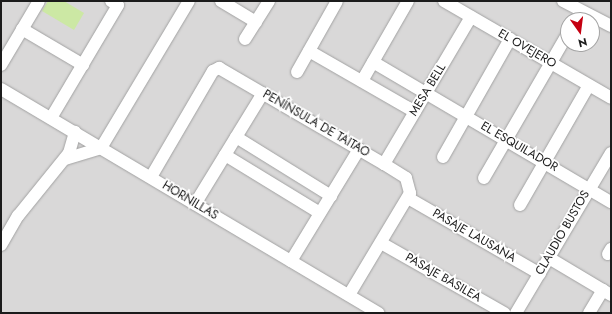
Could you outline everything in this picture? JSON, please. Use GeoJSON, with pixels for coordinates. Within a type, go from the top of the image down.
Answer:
{"type":"FeatureCollection","features":[{"type":"Feature","properties":{"kind":"street"},"geometry":{"type":"LineString","coordinates":[[1,65],[39,1]]}},
{"type":"Feature","properties":{"kind":"street"},"geometry":{"type":"LineString","coordinates":[[65,159],[101,148],[189,1]]}},
{"type":"Feature","properties":{"kind":"street"},"geometry":{"type":"LineString","coordinates":[[221,1],[256,22]]}},
{"type":"Feature","properties":{"kind":"street"},"geometry":{"type":"LineString","coordinates":[[246,39],[269,1]]}},
{"type":"Feature","properties":{"kind":"street"},"geometry":{"type":"LineString","coordinates":[[297,72],[337,1]]}},
{"type":"Feature","properties":{"kind":"street"},"geometry":{"type":"LineString","coordinates":[[362,81],[408,1]]}},
{"type":"Feature","properties":{"kind":"street","name":"EL OVEJERO"},"geometry":{"type":"LineString","coordinates":[[444,1],[611,98]]}},
{"type":"Feature","properties":{"kind":"street"},"geometry":{"type":"LineString","coordinates":[[563,1],[576,12]]}},
{"type":"Feature","properties":{"kind":"street"},"geometry":{"type":"LineString","coordinates":[[51,118],[83,65],[114,3]]}},
{"type":"Feature","properties":{"kind":"street","name":"MESA BELL"},"geometry":{"type":"LineString","coordinates":[[384,164],[471,16]]}},
{"type":"Feature","properties":{"kind":"street"},"geometry":{"type":"LineString","coordinates":[[600,22],[611,26]]}},
{"type":"Feature","properties":{"kind":"street"},"geometry":{"type":"LineString","coordinates":[[22,29],[83,65]]}},
{"type":"Feature","properties":{"kind":"street"},"geometry":{"type":"LineString","coordinates":[[443,157],[510,40]]}},
{"type":"Feature","properties":{"kind":"street"},"geometry":{"type":"LineString","coordinates":[[484,178],[560,47]]}},
{"type":"Feature","properties":{"kind":"street"},"geometry":{"type":"LineString","coordinates":[[309,51],[415,112]]}},
{"type":"Feature","properties":{"kind":"street","name":"EL ESQUILADOR"},"geometry":{"type":"LineString","coordinates":[[373,62],[611,202]]}},
{"type":"Feature","properties":{"kind":"street","name":"PENÍNSULA DE TAITAO"},"geometry":{"type":"LineString","coordinates":[[151,177],[213,71],[219,68],[263,92],[405,176],[410,185],[408,198]]}},
{"type":"Feature","properties":{"kind":"street"},"geometry":{"type":"LineString","coordinates":[[520,205],[589,85]]}},
{"type":"Feature","properties":{"kind":"street","name":"HORNILLAS"},"geometry":{"type":"LineString","coordinates":[[2,91],[75,132],[378,313]]}},
{"type":"Feature","properties":{"kind":"street"},"geometry":{"type":"LineString","coordinates":[[196,204],[263,92]]}},
{"type":"Feature","properties":{"kind":"street"},"geometry":{"type":"LineString","coordinates":[[1,245],[18,216],[65,159],[75,132]]}},
{"type":"Feature","properties":{"kind":"street"},"geometry":{"type":"LineString","coordinates":[[236,138],[331,196]]}},
{"type":"Feature","properties":{"kind":"street"},"geometry":{"type":"LineString","coordinates":[[291,261],[359,149]]}},
{"type":"Feature","properties":{"kind":"street","name":"CLAUDIO BUSTOS"},"geometry":{"type":"LineString","coordinates":[[516,313],[611,153]]}},
{"type":"Feature","properties":{"kind":"street"},"geometry":{"type":"LineString","coordinates":[[225,155],[320,213]]}},
{"type":"Feature","properties":{"kind":"street"},"geometry":{"type":"LineString","coordinates":[[349,295],[408,198]]}},
{"type":"Feature","properties":{"kind":"street","name":"PASAJE LAUSANA"},"geometry":{"type":"LineString","coordinates":[[408,198],[540,274]]}},
{"type":"Feature","properties":{"kind":"street","name":"PASAJE BASILEA"},"geometry":{"type":"LineString","coordinates":[[381,243],[504,313]]}},
{"type":"Feature","properties":{"kind":"street"},"geometry":{"type":"LineString","coordinates":[[549,258],[607,292],[589,313]]}},
{"type":"Feature","properties":{"kind":"shaded area"},"geometry":{"type":"Polygon","coordinates":[[[1,1],[611,1],[611,313],[1,313],[1,1]]]}},
{"type":"Feature","properties":{"kind":"green space"},"geometry":{"type":"Polygon","coordinates":[[[48,1],[64,1],[84,13],[74,30],[42,11],[48,1]]]}}]}
